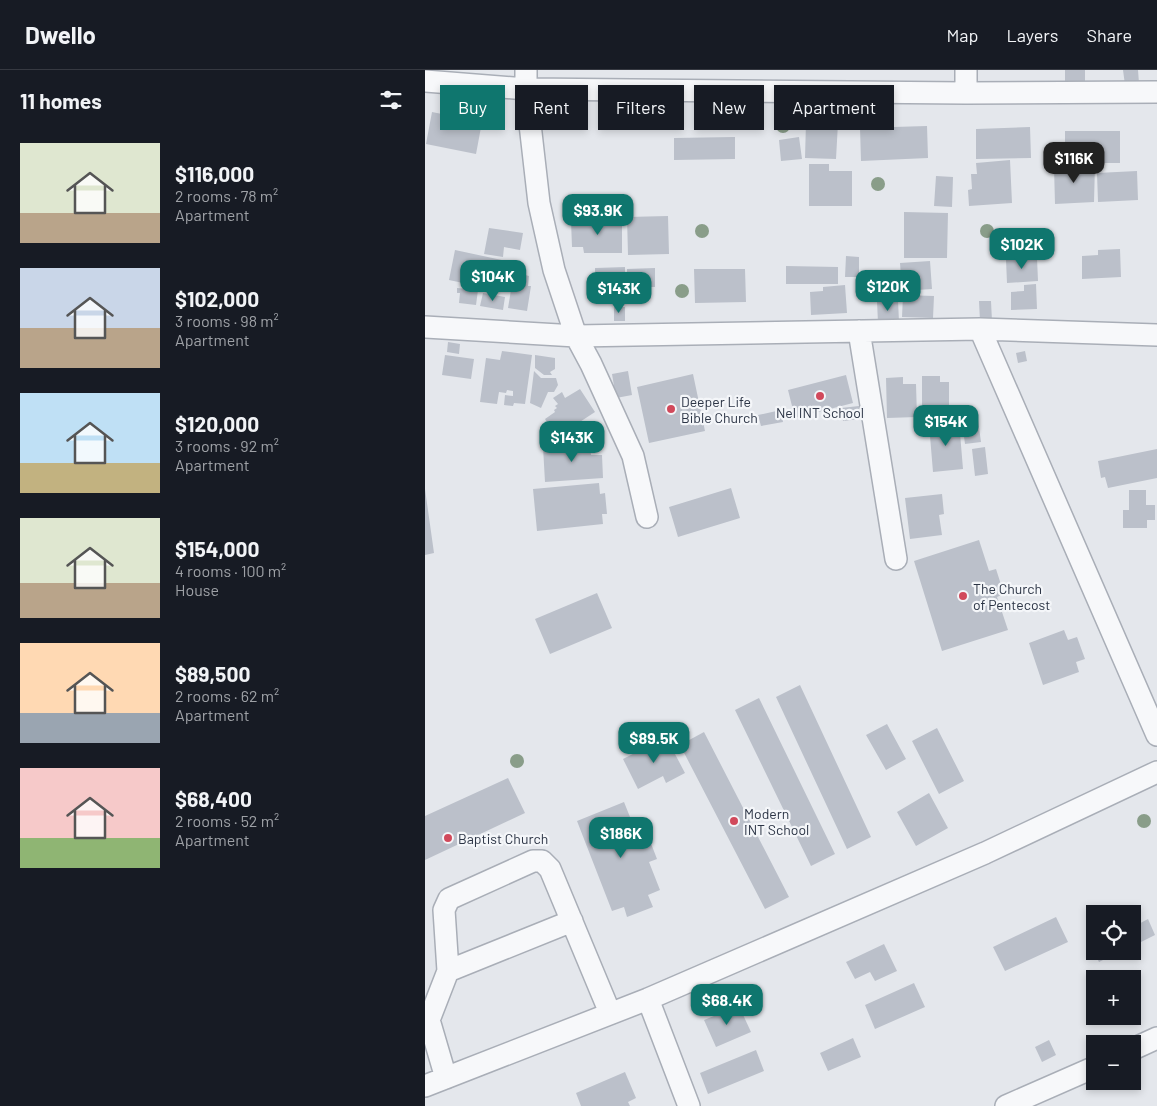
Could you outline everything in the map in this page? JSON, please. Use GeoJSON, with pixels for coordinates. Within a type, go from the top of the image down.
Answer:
{"type":"FeatureCollection","features":[{"type":"Feature","properties":{"kind":"street"},"geometry":{"type":"LineString","coordinates":[[966,70],[966,93]]}},
{"type":"Feature","properties":{"kind":"street"},"geometry":{"type":"LineString","coordinates":[[526,79],[539,203],[553,270],[576,336],[591,364],[633,456],[647,517]]}},
{"type":"Feature","properties":{"kind":"street"},"geometry":{"type":"LineString","coordinates":[[425,81],[526,79],[966,93],[1157,92]]}},
{"type":"Feature","properties":{"kind":"street"},"geometry":{"type":"LineString","coordinates":[[425,327],[576,336],[980,329],[1157,335]]}},
{"type":"Feature","properties":{"kind":"street"},"geometry":{"type":"LineString","coordinates":[[980,329],[1157,735]]}},
{"type":"Feature","properties":{"kind":"street"},"geometry":{"type":"LineString","coordinates":[[859,331],[895,559]]}},
{"type":"Feature","properties":{"kind":"street"},"geometry":{"type":"LineString","coordinates":[[425,1086],[648,999],[985,853],[1157,772]]}},
{"type":"Feature","properties":{"kind":"street"},"geometry":{"type":"LineString","coordinates":[[446,1078],[429,1020],[448,970],[443,910],[449,899],[533,861],[542,861],[550,869],[610,1013]]}},
{"type":"Feature","properties":{"kind":"street"},"geometry":{"type":"LineString","coordinates":[[448,970],[572,921]]}},
{"type":"Feature","properties":{"kind":"street"},"geometry":{"type":"LineString","coordinates":[[648,999],[689,1106]]}},
{"type":"Feature","properties":{"kind":"street"},"geometry":{"type":"LineString","coordinates":[[1141,1045],[1157,1038]]}},
{"type":"Feature","properties":{"kind":"street"},"geometry":{"type":"LineString","coordinates":[[1006,1106],[1086,1071]]}},
{"type":"Feature","properties":{"kind":"building"},"geometry":{"type":"Polygon","coordinates":[[[1065,70],[1085,70],[1085,81],[1065,81],[1065,70]]]}},
{"type":"Feature","properties":{"kind":"building"},"geometry":{"type":"Polygon","coordinates":[[[1123,70],[1138,70],[1139,83],[1125,85],[1123,70]]]}},
{"type":"Feature","properties":{"kind":"building"},"geometry":{"type":"Polygon","coordinates":[[[432,112],[440,114],[440,130],[480,130],[476,154],[426,144],[432,112]]]}},
{"type":"Feature","properties":{"kind":"building"},"geometry":{"type":"Polygon","coordinates":[[[927,126],[928,158],[861,161],[860,130],[894,130],[894,127],[927,126]]]}},
{"type":"Feature","properties":{"kind":"building"},"geometry":{"type":"Polygon","coordinates":[[[1030,127],[1031,158],[976,159],[976,129],[1030,127]]]}},
{"type":"Feature","properties":{"kind":"building"},"geometry":{"type":"Polygon","coordinates":[[[806,130],[838,130],[836,159],[805,158],[806,130]]]}},
{"type":"Feature","properties":{"kind":"building"},"geometry":{"type":"Polygon","coordinates":[[[1065,131],[1120,131],[1120,163],[1065,163],[1065,131]]]}},
{"type":"Feature","properties":{"kind":"building"},"geometry":{"type":"Polygon","coordinates":[[[735,137],[735,159],[674,160],[674,138],[735,137]]]}},
{"type":"Feature","properties":{"kind":"building"},"geometry":{"type":"Polygon","coordinates":[[[799,137],[802,159],[781,161],[779,140],[799,137]]]}},
{"type":"Feature","properties":{"kind":"building"},"geometry":{"type":"Polygon","coordinates":[[[1010,160],[1012,203],[969,206],[968,190],[972,189],[971,174],[977,174],[976,163],[1010,160]]]}},
{"type":"Feature","properties":{"kind":"building"},"geometry":{"type":"Polygon","coordinates":[[[809,164],[829,164],[829,171],[852,171],[852,206],[809,206],[809,164]]]}},
{"type":"Feature","properties":{"kind":"building"},"geometry":{"type":"Polygon","coordinates":[[[1095,165],[1094,202],[1055,204],[1054,167],[1095,165]]]}},
{"type":"Feature","properties":{"kind":"building"},"geometry":{"type":"Polygon","coordinates":[[[1137,171],[1138,200],[1098,202],[1097,173],[1137,171]]]}},
{"type":"Feature","properties":{"kind":"building"},"geometry":{"type":"Polygon","coordinates":[[[936,176],[953,177],[952,207],[934,206],[936,176]]]}},
{"type":"Feature","properties":{"kind":"building"},"geometry":{"type":"Polygon","coordinates":[[[904,212],[948,213],[947,258],[904,258],[904,212]]]}},
{"type":"Feature","properties":{"kind":"building"},"geometry":{"type":"Polygon","coordinates":[[[668,216],[669,254],[628,255],[627,217],[668,216]]]}},
{"type":"Feature","properties":{"kind":"building"},"geometry":{"type":"Polygon","coordinates":[[[622,220],[622,253],[584,253],[583,247],[572,247],[571,221],[622,220]]]}},
{"type":"Feature","properties":{"kind":"building"},"geometry":{"type":"Polygon","coordinates":[[[489,228],[523,233],[520,250],[504,247],[503,257],[484,254],[489,228]]]}},
{"type":"Feature","properties":{"kind":"building"},"geometry":{"type":"Polygon","coordinates":[[[1120,249],[1121,277],[1082,279],[1082,256],[1098,255],[1098,250],[1120,249]]]}},
{"type":"Feature","properties":{"kind":"building"},"geometry":{"type":"Polygon","coordinates":[[[455,250],[511,262],[505,292],[449,280],[455,250]]]}},
{"type":"Feature","properties":{"kind":"building"},"geometry":{"type":"Polygon","coordinates":[[[846,256],[859,257],[859,277],[845,277],[846,256]]]}},
{"type":"Feature","properties":{"kind":"building"},"geometry":{"type":"Polygon","coordinates":[[[1037,258],[1038,281],[1007,283],[1006,260],[1037,258]]]}},
{"type":"Feature","properties":{"kind":"building"},"geometry":{"type":"Polygon","coordinates":[[[930,261],[932,289],[902,291],[900,263],[930,261]]]}},
{"type":"Feature","properties":{"kind":"building"},"geometry":{"type":"Polygon","coordinates":[[[786,266],[838,267],[838,284],[786,284],[786,266]]]}},
{"type":"Feature","properties":{"kind":"building"},"geometry":{"type":"Polygon","coordinates":[[[625,267],[625,304],[612,304],[612,296],[595,297],[595,268],[625,267]]]}},
{"type":"Feature","properties":{"kind":"building"},"geometry":{"type":"Polygon","coordinates":[[[655,268],[655,287],[640,287],[640,296],[627,296],[627,269],[655,268]]]}},
{"type":"Feature","properties":{"kind":"building"},"geometry":{"type":"Polygon","coordinates":[[[694,269],[745,269],[746,302],[695,303],[694,269]]]}},
{"type":"Feature","properties":{"kind":"building"},"geometry":{"type":"Polygon","coordinates":[[[514,272],[529,276],[528,286],[531,286],[527,311],[508,308],[514,272]]]}},
{"type":"Feature","properties":{"kind":"building"},"geometry":{"type":"Polygon","coordinates":[[[1036,284],[1037,309],[1011,310],[1011,292],[1024,291],[1024,285],[1036,284]]]}},
{"type":"Feature","properties":{"kind":"building"},"geometry":{"type":"Polygon","coordinates":[[[845,285],[847,313],[811,315],[810,292],[823,291],[823,287],[845,285]]]}},
{"type":"Feature","properties":{"kind":"building"},"geometry":{"type":"Polygon","coordinates":[[[457,288],[478,290],[476,305],[459,303],[460,293],[457,293],[457,288]]]}},
{"type":"Feature","properties":{"kind":"building"},"geometry":{"type":"Polygon","coordinates":[[[483,293],[505,297],[503,310],[480,306],[483,293]]]}},
{"type":"Feature","properties":{"kind":"building"},"geometry":{"type":"Polygon","coordinates":[[[903,295],[934,296],[933,318],[902,317],[903,295]]]}},
{"type":"Feature","properties":{"kind":"building"},"geometry":{"type":"Polygon","coordinates":[[[898,300],[899,322],[878,323],[877,301],[898,300]]]}},
{"type":"Feature","properties":{"kind":"building"},"geometry":{"type":"Polygon","coordinates":[[[979,301],[991,301],[992,321],[980,321],[979,301]]]}},
{"type":"Feature","properties":{"kind":"building"},"geometry":{"type":"Polygon","coordinates":[[[614,307],[625,307],[625,321],[614,321],[614,307]]]}},
{"type":"Feature","properties":{"kind":"building"},"geometry":{"type":"Polygon","coordinates":[[[448,342],[460,344],[459,354],[447,352],[448,342]]]}},
{"type":"Feature","properties":{"kind":"building"},"geometry":{"type":"Polygon","coordinates":[[[502,351],[532,355],[525,404],[514,403],[513,406],[504,405],[505,395],[513,396],[513,391],[507,390],[506,393],[499,392],[497,404],[480,402],[486,358],[500,360],[502,351]]]}},
{"type":"Feature","properties":{"kind":"building"},"geometry":{"type":"Polygon","coordinates":[[[1025,351],[1027,361],[1018,363],[1016,353],[1025,351]]]}},
{"type":"Feature","properties":{"kind":"building"},"geometry":{"type":"Polygon","coordinates":[[[445,355],[474,359],[471,379],[442,375],[445,355]]]}},
{"type":"Feature","properties":{"kind":"building"},"geometry":{"type":"Polygon","coordinates":[[[535,355],[555,358],[555,369],[550,372],[552,375],[544,375],[535,368],[535,355]]]}},
{"type":"Feature","properties":{"kind":"building"},"geometry":{"type":"Polygon","coordinates":[[[534,371],[541,378],[556,378],[558,385],[554,392],[548,392],[541,408],[530,403],[534,371]]]}},
{"type":"Feature","properties":{"kind":"building"},"geometry":{"type":"Polygon","coordinates":[[[628,371],[632,395],[616,398],[612,374],[628,371]]]}},
{"type":"Feature","properties":{"kind":"building","name":"Deeper Life Bible Church"},"geometry":{"type":"Polygon","coordinates":[[[693,374],[705,431],[649,443],[637,387],[693,374]]]}},
{"type":"Feature","properties":{"kind":"building","name":"Nel INT School"},"geometry":{"type":"Polygon","coordinates":[[[846,375],[853,403],[795,418],[788,390],[846,375]]]}},
{"type":"Feature","properties":{"kind":"building"},"geometry":{"type":"Polygon","coordinates":[[[922,376],[940,376],[940,382],[949,382],[949,415],[922,415],[922,376]]]}},
{"type":"Feature","properties":{"kind":"building"},"geometry":{"type":"Polygon","coordinates":[[[903,377],[903,384],[916,384],[917,417],[887,418],[886,378],[903,377]]]}},
{"type":"Feature","properties":{"kind":"building"},"geometry":{"type":"Polygon","coordinates":[[[580,389],[595,412],[557,437],[545,419],[555,412],[554,410],[557,408],[555,406],[558,404],[553,398],[562,392],[565,398],[580,389]]]}},
{"type":"Feature","properties":{"kind":"building"},"geometry":{"type":"Polygon","coordinates":[[[859,406],[860,419],[843,421],[841,408],[859,406]]]}},
{"type":"Feature","properties":{"kind":"building"},"geometry":{"type":"Polygon","coordinates":[[[781,410],[783,422],[761,426],[758,415],[781,410]]]}},
{"type":"Feature","properties":{"kind":"building"},"geometry":{"type":"Polygon","coordinates":[[[978,420],[981,442],[965,444],[962,422],[978,420]]]}},
{"type":"Feature","properties":{"kind":"building"},"geometry":{"type":"Polygon","coordinates":[[[959,421],[963,469],[933,472],[929,424],[959,421]]]}},
{"type":"Feature","properties":{"kind":"building"},"geometry":{"type":"Polygon","coordinates":[[[590,444],[591,455],[602,455],[603,478],[545,482],[543,447],[590,444]]]}},
{"type":"Feature","properties":{"kind":"building"},"geometry":{"type":"Polygon","coordinates":[[[985,447],[988,474],[975,476],[972,449],[985,447]]]}},
{"type":"Feature","properties":{"kind":"building"},"geometry":{"type":"Polygon","coordinates":[[[1157,449],[1157,478],[1108,488],[1105,477],[1101,478],[1098,461],[1157,449]]]}},
{"type":"Feature","properties":{"kind":"building"},"geometry":{"type":"Polygon","coordinates":[[[599,483],[600,494],[605,493],[607,514],[602,514],[603,524],[537,531],[533,489],[599,483]]]}},
{"type":"Feature","properties":{"kind":"building"},"geometry":{"type":"Polygon","coordinates":[[[731,488],[740,518],[678,537],[669,507],[731,488]]]}},
{"type":"Feature","properties":{"kind":"building"},"geometry":{"type":"Polygon","coordinates":[[[425,489],[434,553],[425,555],[425,489]]]}},
{"type":"Feature","properties":{"kind":"building"},"geometry":{"type":"Polygon","coordinates":[[[1129,490],[1146,490],[1146,505],[1155,505],[1155,520],[1147,520],[1147,528],[1123,528],[1123,510],[1129,510],[1129,490]]]}},
{"type":"Feature","properties":{"kind":"building"},"geometry":{"type":"Polygon","coordinates":[[[942,494],[944,514],[939,515],[942,535],[910,539],[905,498],[942,494]]]}},
{"type":"Feature","properties":{"kind":"building","name":"The Church of Pentecost"},"geometry":{"type":"Polygon","coordinates":[[[979,540],[989,571],[996,569],[1004,594],[997,597],[1008,630],[942,651],[914,561],[979,540]]]}},
{"type":"Feature","properties":{"kind":"building"},"geometry":{"type":"Polygon","coordinates":[[[597,593],[612,628],[550,654],[535,619],[597,593]]]}},
{"type":"Feature","properties":{"kind":"building"},"geometry":{"type":"Polygon","coordinates":[[[1064,630],[1068,640],[1077,637],[1085,659],[1076,662],[1079,672],[1043,685],[1029,643],[1064,630]]]}},
{"type":"Feature","properties":{"kind":"building","name":"Modern INT School"},"geometry":{"type":"Polygon","coordinates":[[[800,685],[871,837],[847,849],[776,697],[800,685]]]}},
{"type":"Feature","properties":{"kind":"building","name":"Modern INT School"},"geometry":{"type":"Polygon","coordinates":[[[759,698],[835,854],[811,866],[735,710],[759,698]]]}},
{"type":"Feature","properties":{"kind":"building"},"geometry":{"type":"Polygon","coordinates":[[[887,724],[906,759],[886,770],[866,735],[887,724]]]}},
{"type":"Feature","properties":{"kind":"building"},"geometry":{"type":"Polygon","coordinates":[[[937,728],[964,781],[939,794],[912,741],[937,728]]]}},
{"type":"Feature","properties":{"kind":"building","name":"Modern INT School"},"geometry":{"type":"Polygon","coordinates":[[[704,732],[789,897],[765,909],[680,745],[704,732]]]}},
{"type":"Feature","properties":{"kind":"building"},"geometry":{"type":"Polygon","coordinates":[[[666,737],[685,773],[666,783],[663,776],[638,789],[623,759],[666,737]]]}},
{"type":"Feature","properties":{"kind":"building","name":"Baptist Church"},"geometry":{"type":"Polygon","coordinates":[[[508,778],[525,813],[425,860],[425,816],[508,778]]]}},
{"type":"Feature","properties":{"kind":"building"},"geometry":{"type":"Polygon","coordinates":[[[929,793],[948,828],[916,846],[897,812],[929,793]]]}},
{"type":"Feature","properties":{"kind":"building"},"geometry":{"type":"Polygon","coordinates":[[[624,802],[638,837],[647,833],[657,859],[649,862],[660,890],[648,895],[653,907],[627,917],[624,907],[612,911],[577,821],[624,802]]]}},
{"type":"Feature","properties":{"kind":"building"},"geometry":{"type":"Polygon","coordinates":[[[1056,917],[1068,942],[1005,971],[993,947],[1056,917]]]}},
{"type":"Feature","properties":{"kind":"building"},"geometry":{"type":"Polygon","coordinates":[[[1148,919],[1155,935],[1141,942],[1141,923],[1148,919]]]}},
{"type":"Feature","properties":{"kind":"building"},"geometry":{"type":"Polygon","coordinates":[[[884,944],[897,971],[875,981],[870,972],[855,979],[846,962],[884,944]]]}},
{"type":"Feature","properties":{"kind":"building"},"geometry":{"type":"Polygon","coordinates":[[[914,983],[925,1007],[875,1029],[865,1005],[914,983]]]}},
{"type":"Feature","properties":{"kind":"building"},"geometry":{"type":"Polygon","coordinates":[[[739,1006],[751,1032],[716,1047],[704,1020],[739,1006]]]}},
{"type":"Feature","properties":{"kind":"building"},"geometry":{"type":"Polygon","coordinates":[[[853,1038],[861,1057],[828,1071],[820,1053],[853,1038]]]}},
{"type":"Feature","properties":{"kind":"building"},"geometry":{"type":"Polygon","coordinates":[[[1049,1040],[1056,1055],[1042,1062],[1035,1047],[1049,1040]]]}},
{"type":"Feature","properties":{"kind":"building"},"geometry":{"type":"Polygon","coordinates":[[[756,1050],[764,1071],[708,1094],[700,1073],[756,1050]]]}},
{"type":"Feature","properties":{"kind":"building"},"geometry":{"type":"Polygon","coordinates":[[[625,1072],[636,1098],[628,1102],[630,1106],[581,1106],[576,1093],[625,1072]]]}},
{"type":"Feature","properties":{"kind":"place","name":"Nel INT School"},"geometry":{"type":"Point","coordinates":[820,396]}},
{"type":"Feature","properties":{"kind":"place","name":"Deeper Life Bible Church"},"geometry":{"type":"Point","coordinates":[671,409]}},
{"type":"Feature","properties":{"kind":"place","name":"The Church of Pentecost"},"geometry":{"type":"Point","coordinates":[963,596]}},
{"type":"Feature","properties":{"kind":"place","name":"Modern INT School"},"geometry":{"type":"Point","coordinates":[734,821]}},
{"type":"Feature","properties":{"kind":"place","name":"Baptist Church"},"geometry":{"type":"Point","coordinates":[448,838]}}]}
